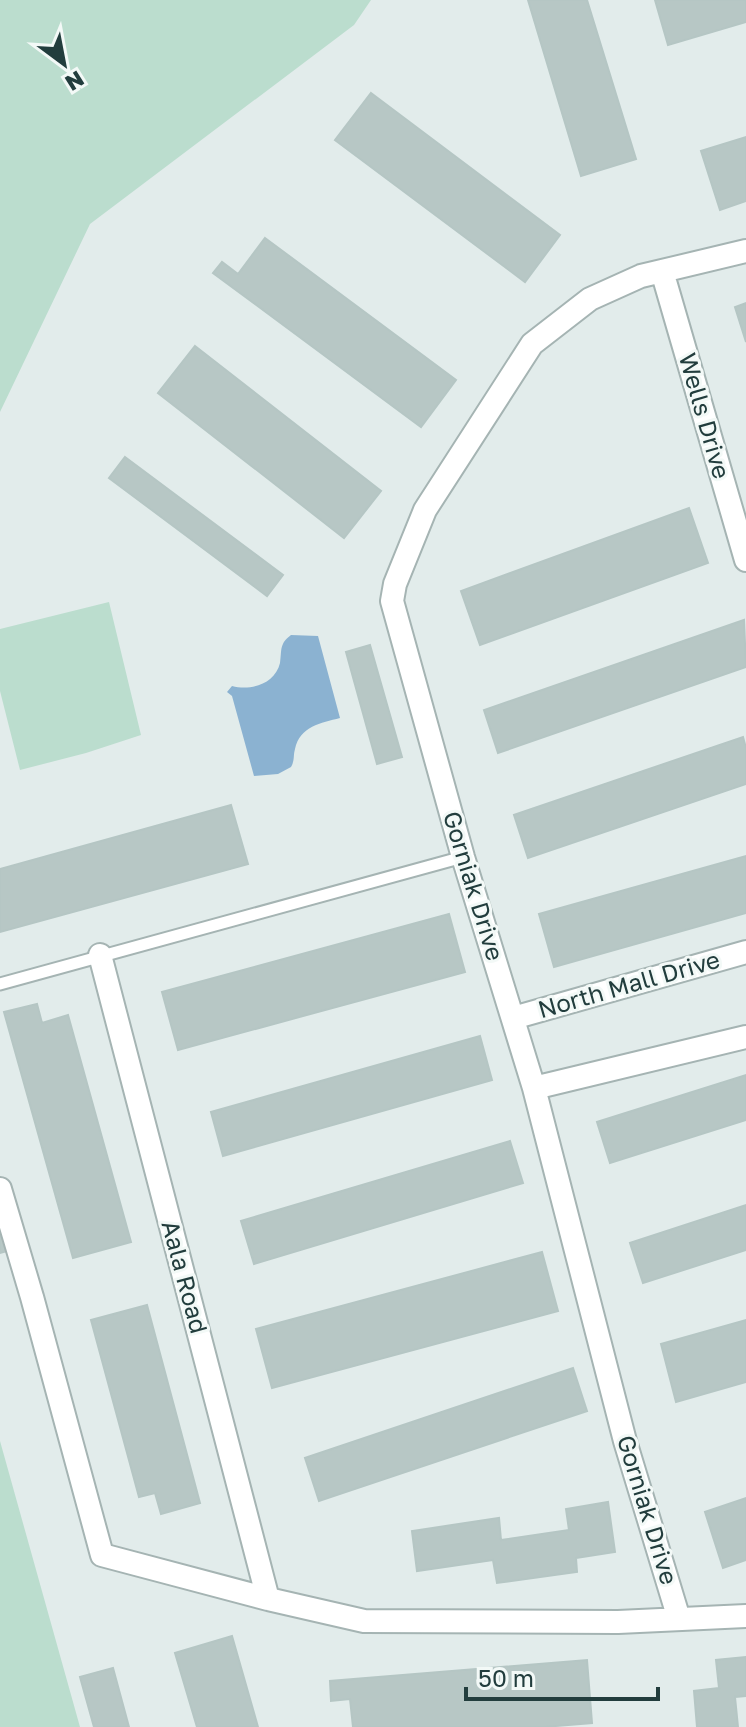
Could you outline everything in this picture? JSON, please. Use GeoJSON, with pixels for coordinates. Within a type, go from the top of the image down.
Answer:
{"type":"FeatureCollection","features":[{"type":"Feature","properties":{"kind":"street","name":"Gorniak Drive"},"geometry":{"type":"LineString","coordinates":[[679,1619],[625,1441],[534,1088],[463,857],[392,601],[395,584],[425,510],[532,344],[590,299],[641,276],[746,251]]}},
{"type":"Feature","properties":{"kind":"street","name":"Wells Drive"},"geometry":{"type":"LineString","coordinates":[[662,271],[746,560]]}},
{"type":"Feature","properties":{"kind":"street","name":"North Mall Drive"},"geometry":{"type":"LineString","coordinates":[[513,1018],[746,952]]}},
{"type":"Feature","properties":{"kind":"street","name":"Aala Road"},"geometry":{"type":"LineString","coordinates":[[100,955],[268,1599]]}},
{"type":"Feature","properties":{"kind":"street"},"geometry":{"type":"LineString","coordinates":[[534,1088],[746,1037]]}},
{"type":"Feature","properties":{"kind":"street"},"geometry":{"type":"LineString","coordinates":[[0,1189],[102,1555],[364,1621],[618,1622],[746,1616]]}},
{"type":"Feature","properties":{"kind":"lane"},"geometry":{"type":"LineString","coordinates":[[0,984],[463,857]]}},
{"type":"Feature","properties":{"kind":"green space"},"geometry":{"type":"Polygon","coordinates":[[[0,0],[371,0],[354,25],[90,224],[0,412],[0,0]]]}},
{"type":"Feature","properties":{"kind":"green space"},"geometry":{"type":"Polygon","coordinates":[[[109,602],[141,735],[20,770],[0,691],[0,629],[109,602]]]}},
{"type":"Feature","properties":{"kind":"green space"},"geometry":{"type":"Polygon","coordinates":[[[0,1441],[80,1727],[0,1727],[0,1441]]]}},
{"type":"Feature","properties":{"kind":"water"},"geometry":{"type":"Polygon","coordinates":[[[291,635],[318,636],[340,718],[312,727],[301,735],[291,767],[278,774],[254,776],[232,696],[227,692],[232,686],[247,687],[268,681],[280,663],[283,644],[291,635]]]}},
{"type":"Feature","properties":{"kind":"building"},"geometry":{"type":"Polygon","coordinates":[[[528,0],[587,0],[636,159],[581,176],[528,0]]]}},
{"type":"Feature","properties":{"kind":"building"},"geometry":{"type":"Polygon","coordinates":[[[655,0],[746,0],[746,22],[668,45],[655,0]]]}},
{"type":"Feature","properties":{"kind":"building"},"geometry":{"type":"Polygon","coordinates":[[[371,93],[560,235],[525,282],[335,140],[371,93]]]}},
{"type":"Feature","properties":{"kind":"building"},"geometry":{"type":"Polygon","coordinates":[[[746,137],[746,201],[720,210],[701,151],[746,137]]]}},
{"type":"Feature","properties":{"kind":"building"},"geometry":{"type":"Polygon","coordinates":[[[265,238],[456,380],[421,427],[213,273],[222,262],[238,274],[265,238]]]}},
{"type":"Feature","properties":{"kind":"building"},"geometry":{"type":"Polygon","coordinates":[[[746,303],[746,342],[735,307],[746,303]]]}},
{"type":"Feature","properties":{"kind":"building"},"geometry":{"type":"Polygon","coordinates":[[[195,346],[381,491],[344,538],[158,393],[195,346]]]}},
{"type":"Feature","properties":{"kind":"building"},"geometry":{"type":"Polygon","coordinates":[[[125,457],[283,575],[267,596],[109,478],[125,457]]]}},
{"type":"Feature","properties":{"kind":"building"},"geometry":{"type":"Polygon","coordinates":[[[689,508],[708,563],[480,645],[461,591],[689,508]]]}},
{"type":"Feature","properties":{"kind":"building"},"geometry":{"type":"Polygon","coordinates":[[[744,620],[746,667],[498,753],[484,710],[744,620]]]}},
{"type":"Feature","properties":{"kind":"building"},"geometry":{"type":"Polygon","coordinates":[[[370,645],[402,757],[377,764],[346,652],[370,645]]]}},
{"type":"Feature","properties":{"kind":"building"},"geometry":{"type":"Polygon","coordinates":[[[743,737],[746,784],[528,858],[514,815],[743,737]]]}},
{"type":"Feature","properties":{"kind":"building"},"geometry":{"type":"Polygon","coordinates":[[[231,805],[248,864],[0,932],[0,869],[231,805]]]}},
{"type":"Feature","properties":{"kind":"building"},"geometry":{"type":"Polygon","coordinates":[[[746,856],[746,913],[554,967],[539,914],[746,856]]]}},
{"type":"Feature","properties":{"kind":"building"},"geometry":{"type":"Polygon","coordinates":[[[449,914],[465,972],[178,1050],[162,992],[449,914]]]}},
{"type":"Feature","properties":{"kind":"building"},"geometry":{"type":"Polygon","coordinates":[[[37,1004],[42,1023],[68,1015],[131,1242],[73,1258],[4,1012],[37,1004]]]}},
{"type":"Feature","properties":{"kind":"building"},"geometry":{"type":"Polygon","coordinates":[[[480,1036],[492,1080],[223,1156],[211,1112],[480,1036]]]}},
{"type":"Feature","properties":{"kind":"building"},"geometry":{"type":"Polygon","coordinates":[[[746,1075],[746,1120],[610,1163],[597,1122],[746,1075]]]}},
{"type":"Feature","properties":{"kind":"building"},"geometry":{"type":"Polygon","coordinates":[[[510,1141],[523,1183],[254,1264],[241,1221],[510,1141]]]}},
{"type":"Feature","properties":{"kind":"building"},"geometry":{"type":"Polygon","coordinates":[[[746,1205],[746,1250],[643,1283],[630,1243],[746,1205]]]}},
{"type":"Feature","properties":{"kind":"building"},"geometry":{"type":"Polygon","coordinates":[[[0,1230],[7,1251],[0,1253],[0,1230]]]}},
{"type":"Feature","properties":{"kind":"building"},"geometry":{"type":"Polygon","coordinates":[[[542,1252],[558,1311],[272,1388],[256,1329],[542,1252]]]}},
{"type":"Feature","properties":{"kind":"building"},"geometry":{"type":"Polygon","coordinates":[[[147,1305],[200,1503],[161,1514],[155,1493],[139,1497],[91,1320],[147,1305]]]}},
{"type":"Feature","properties":{"kind":"building"},"geometry":{"type":"Polygon","coordinates":[[[746,1320],[746,1382],[676,1402],[661,1344],[746,1320]]]}},
{"type":"Feature","properties":{"kind":"building"},"geometry":{"type":"Polygon","coordinates":[[[573,1368],[587,1411],[319,1501],[305,1458],[573,1368]]]}},
{"type":"Feature","properties":{"kind":"building"},"geometry":{"type":"Polygon","coordinates":[[[746,1498],[746,1560],[723,1568],[705,1512],[746,1498]]]}},
{"type":"Feature","properties":{"kind":"building"},"geometry":{"type":"Polygon","coordinates":[[[608,1502],[615,1552],[576,1558],[577,1572],[497,1583],[493,1560],[417,1571],[412,1531],[499,1518],[501,1540],[569,1530],[566,1509],[608,1502]]]}},
{"type":"Feature","properties":{"kind":"building"},"geometry":{"type":"Polygon","coordinates":[[[232,1636],[258,1727],[197,1727],[175,1653],[232,1636]]]}},
{"type":"Feature","properties":{"kind":"building"},"geometry":{"type":"Polygon","coordinates":[[[746,1657],[746,1696],[735,1697],[738,1727],[697,1727],[694,1691],[719,1688],[716,1660],[746,1657]]]}},
{"type":"Feature","properties":{"kind":"building"},"geometry":{"type":"Polygon","coordinates":[[[587,1660],[592,1723],[544,1727],[353,1727],[350,1699],[331,1701],[330,1681],[587,1660]]]}},
{"type":"Feature","properties":{"kind":"building"},"geometry":{"type":"Polygon","coordinates":[[[113,1668],[129,1727],[94,1727],[80,1677],[113,1668]]]}}]}
